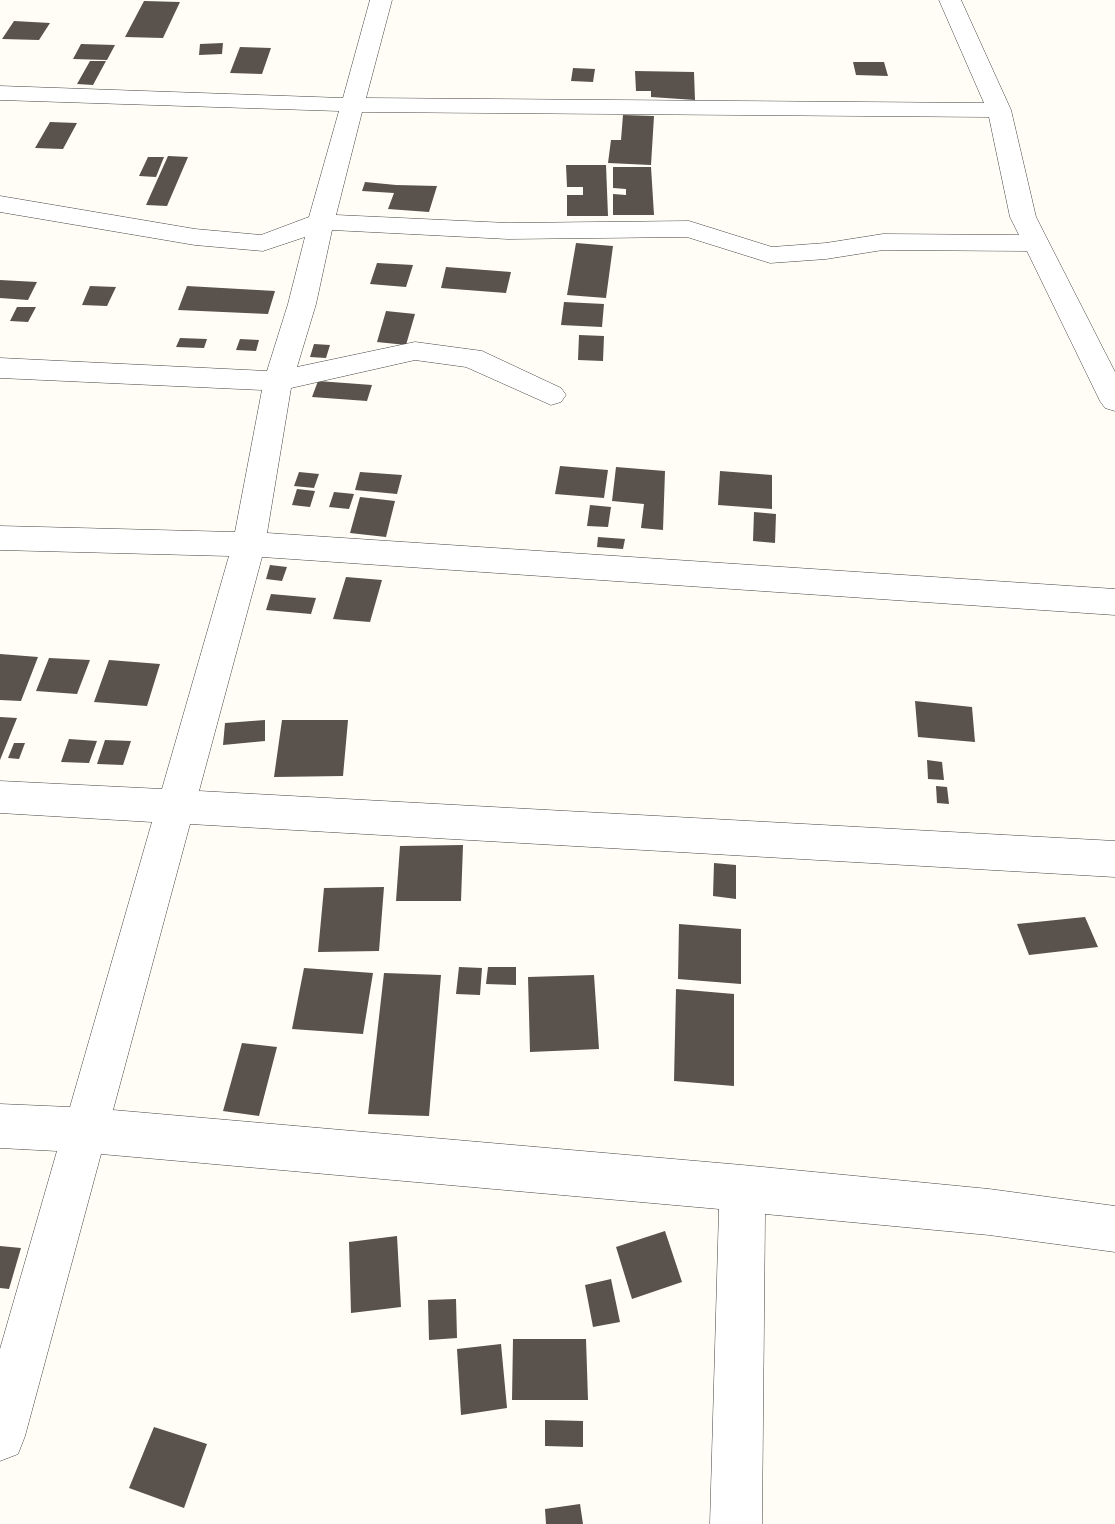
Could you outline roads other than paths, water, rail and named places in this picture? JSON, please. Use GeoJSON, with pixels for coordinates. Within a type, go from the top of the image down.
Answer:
{"type":"FeatureCollection","features":[{"type":"Feature","properties":{"kind":"street"},"geometry":{"type":"LineString","coordinates":[[0,1436],[249,544],[278,381],[302,304],[321,222],[381,0]]}},
{"type":"Feature","properties":{"kind":"street"},"geometry":{"type":"LineString","coordinates":[[950,0],[999,110],[1023,217],[1115,401]]}},
{"type":"Feature","properties":{"kind":"street"},"geometry":{"type":"LineString","coordinates":[[0,93],[353,104],[999,110]]}},
{"type":"Feature","properties":{"kind":"street"},"geometry":{"type":"LineString","coordinates":[[0,204],[195,237],[263,243],[321,222],[508,231],[689,229],[770,255],[826,251],[883,242],[1037,243]]}},
{"type":"Feature","properties":{"kind":"street"},"geometry":{"type":"LineString","coordinates":[[0,368],[278,381],[415,351],[472,358],[551,395]]}},
{"type":"Feature","properties":{"kind":"street"},"geometry":{"type":"LineString","coordinates":[[0,538],[249,544],[1115,602]]}},
{"type":"Feature","properties":{"kind":"street"},"geometry":{"type":"LineString","coordinates":[[0,797],[1115,859]]}},
{"type":"Feature","properties":{"kind":"street"},"geometry":{"type":"LineString","coordinates":[[0,1126],[85,1130],[741,1188],[989,1212],[1115,1229]]}},
{"type":"Feature","properties":{"kind":"street"},"geometry":{"type":"LineString","coordinates":[[736,1524],[741,1188]]}}]}
